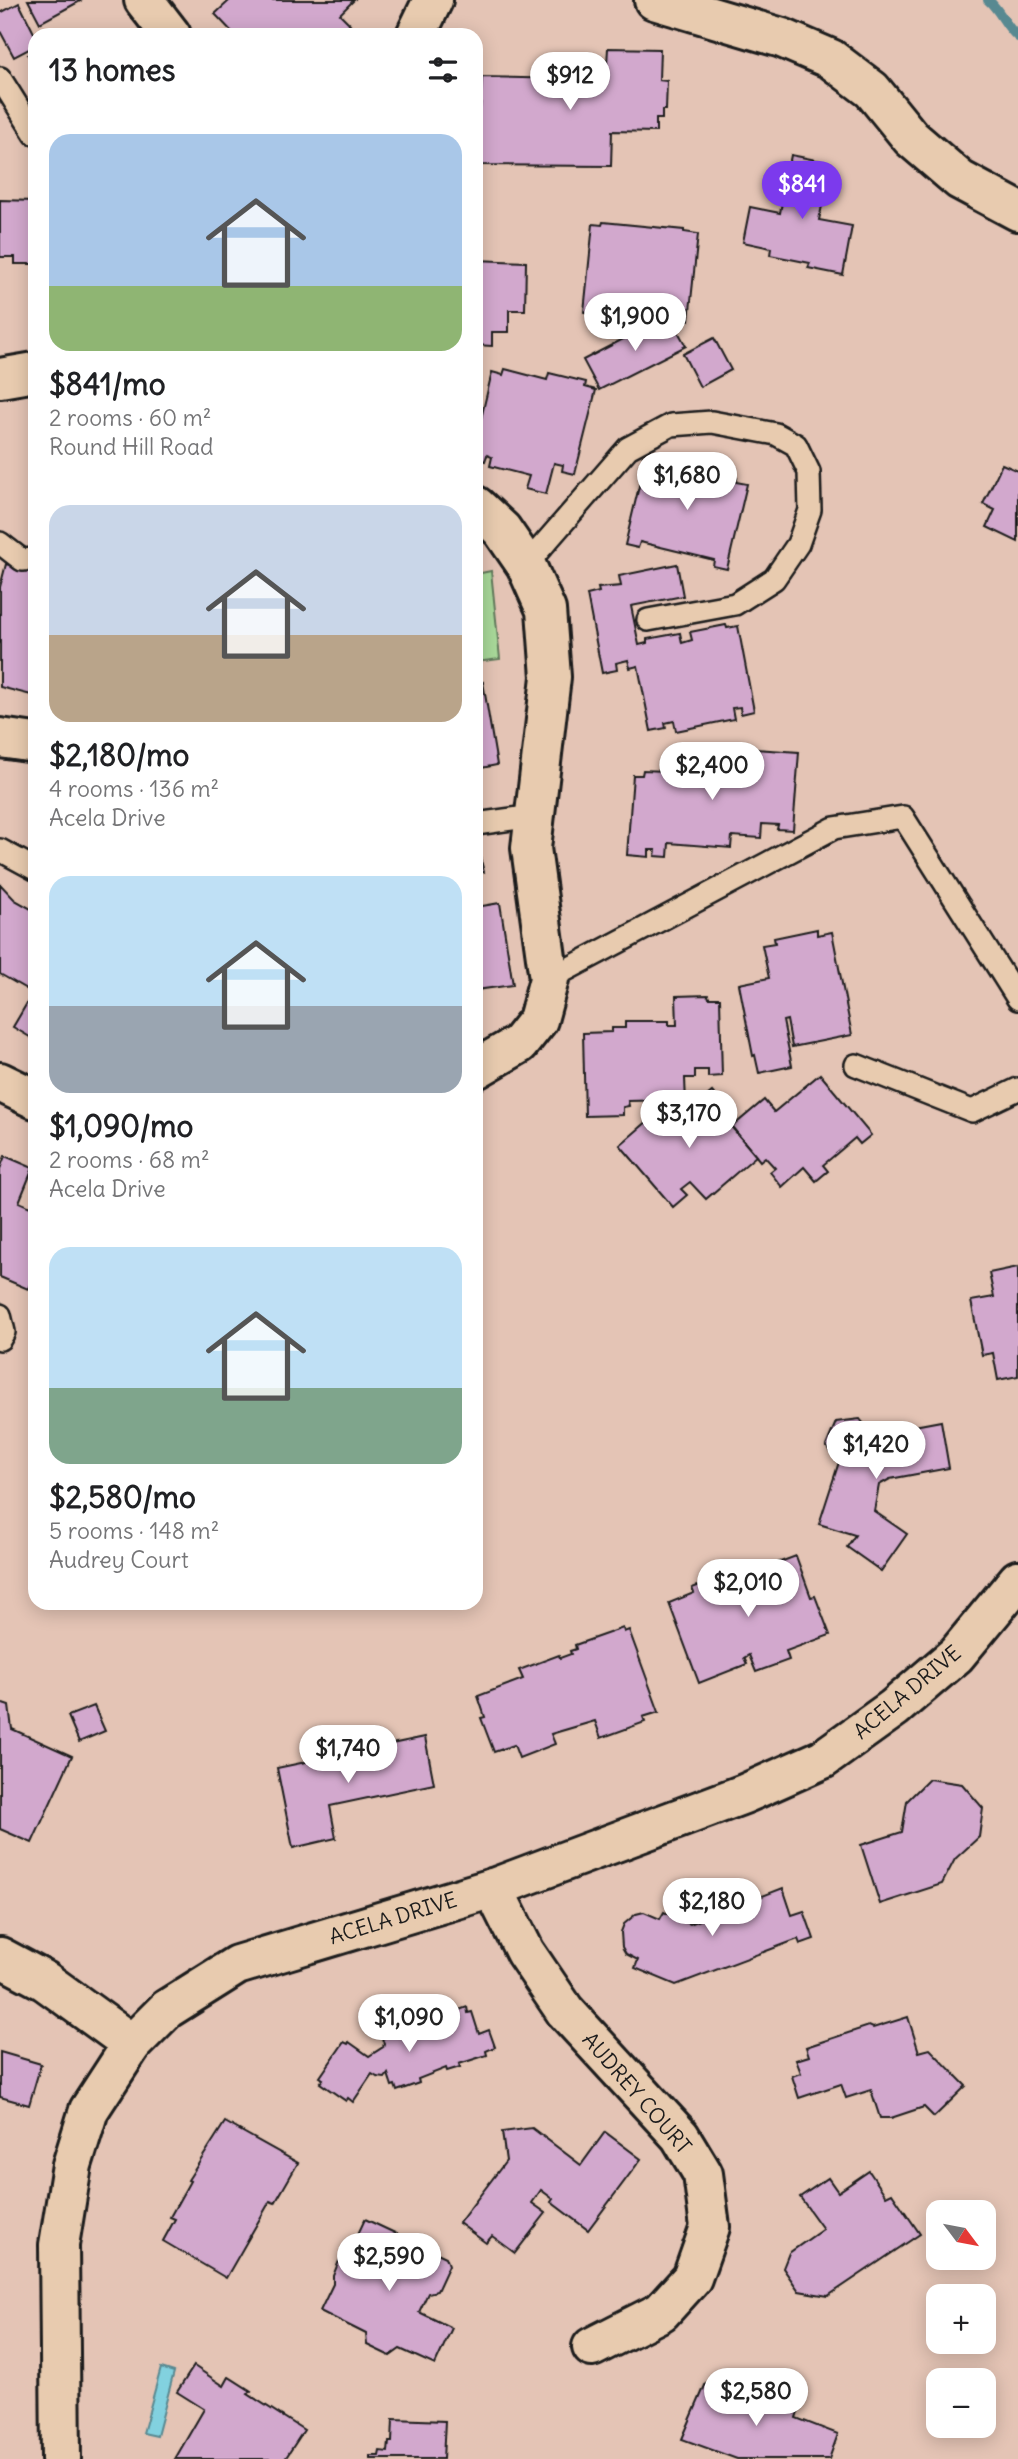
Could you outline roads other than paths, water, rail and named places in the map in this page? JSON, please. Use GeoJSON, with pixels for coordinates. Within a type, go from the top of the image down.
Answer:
{"type":"FeatureCollection","features":[{"type":"Feature","properties":{"kind":"street"},"geometry":{"type":"LineString","coordinates":[[144,0],[166,28]]}},
{"type":"Feature","properties":{"kind":"street"},"geometry":{"type":"LineString","coordinates":[[419,28],[433,0]]}},
{"type":"Feature","properties":{"kind":"street"},"geometry":{"type":"LineString","coordinates":[[654,0],[782,38],[831,59],[872,90],[911,138],[960,180],[1018,211]]}},
{"type":"Feature","properties":{"kind":"street"},"geometry":{"type":"LineString","coordinates":[[0,378],[28,373]]}},
{"type":"Feature","properties":{"kind":"street"},"geometry":{"type":"LineString","coordinates":[[483,512],[502,530],[526,565],[546,610],[551,677],[531,848],[550,979],[538,1020],[526,1036],[519,1044],[483,1065]]}},
{"type":"Feature","properties":{"kind":"street"},"geometry":{"type":"LineString","coordinates":[[0,738],[28,742]]}},
{"type":"Feature","properties":{"kind":"street"},"geometry":{"type":"LineString","coordinates":[[0,1082],[28,1096]]}},
{"type":"Feature","properties":{"kind":"street","name":"ACELA DRIVE"},"geometry":{"type":"LineString","coordinates":[[61,2459],[59,2245],[72,2165],[89,2110],[132,2044],[167,2009],[237,1965],[493,1888],[744,1794],[823,1759],[894,1708],[956,1655],[1018,1580]]}},
{"type":"Feature","properties":{"kind":"street","name":"AUDREY COURT"},"geometry":{"type":"LineString","coordinates":[[493,1888],[525,1952],[565,2011],[680,2136],[704,2174],[710,2227],[692,2278],[661,2312],[592,2347]]}},
{"type":"Feature","properties":{"kind":"street"},"geometry":{"type":"LineString","coordinates":[[0,1957],[45,1981],[132,2044]]}},
{"type":"Feature","properties":{"kind":"lane"},"geometry":{"type":"LineString","coordinates":[[0,78],[28,123]]}},
{"type":"Feature","properties":{"kind":"lane"},"geometry":{"type":"LineString","coordinates":[[526,565],[628,447],[671,425],[712,422],[776,434],[796,445],[809,472],[810,510],[798,544],[774,579],[736,604],[648,620]]}},
{"type":"Feature","properties":{"kind":"lane"},"geometry":{"type":"LineString","coordinates":[[0,543],[22,560],[28,560]]}},
{"type":"Feature","properties":{"kind":"lane"},"geometry":{"type":"LineString","coordinates":[[483,823],[534,816]]}},
{"type":"Feature","properties":{"kind":"lane"},"geometry":{"type":"LineString","coordinates":[[550,979],[834,828],[903,817],[1018,999]]}},
{"type":"Feature","properties":{"kind":"lane"},"geometry":{"type":"LineString","coordinates":[[0,850],[28,865]]}},
{"type":"Feature","properties":{"kind":"lane"},"geometry":{"type":"LineString","coordinates":[[856,1065],[972,1111],[1018,1089]]}},
{"type":"Feature","properties":{"kind":"lane"},"geometry":{"type":"LineString","coordinates":[[0,1315],[4,1332],[0,1339]]}},
{"type":"Feature","properties":{"kind":"water"},"geometry":{"type":"Polygon","coordinates":[[[161,2368],[174,2372],[157,2436],[143,2433],[161,2368]]]}},
{"type":"Feature","properties":{"kind":"waterway"},"geometry":{"type":"LineString","coordinates":[[988,0],[1018,37]]}}]}
